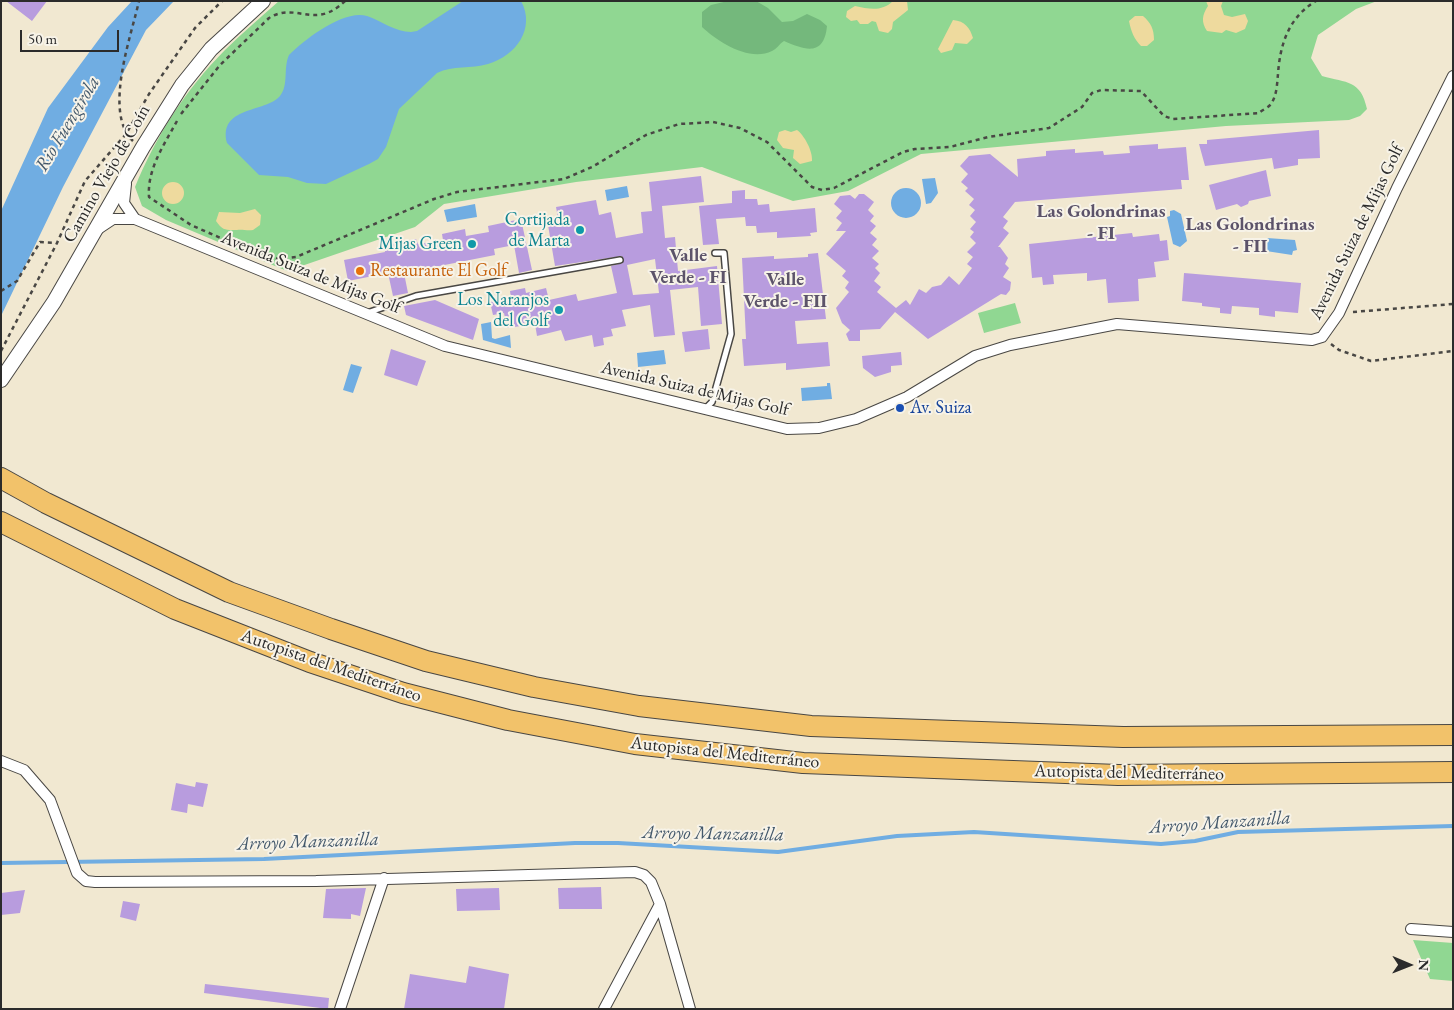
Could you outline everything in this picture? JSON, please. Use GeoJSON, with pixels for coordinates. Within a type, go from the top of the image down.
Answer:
{"type":"FeatureCollection","features":[{"type":"Feature","properties":{"kind":"highway","name":"Autopista del Mediterráneo"},"geometry":{"type":"LineString","coordinates":[[1,478],[46,503],[229,592],[426,661],[534,688],[639,706],[811,726],[1123,737],[1453,735]]}},
{"type":"Feature","properties":{"kind":"highway","name":"Autopista del Mediterráneo"},"geometry":{"type":"LineString","coordinates":[[1,522],[175,609],[310,662],[403,693],[508,720],[635,744],[803,763],[1118,775],[1453,772]]}},
{"type":"Feature","properties":{"kind":"street","name":"Camino Viejo de Coín"},"geometry":{"type":"LineString","coordinates":[[1,380],[54,302],[143,147],[182,85],[211,49],[262,1]]}},
{"type":"Feature","properties":{"kind":"street","name":"Avenida Suiza de Mijas Golf"},"geometry":{"type":"LineString","coordinates":[[94,232],[113,220],[136,219],[445,346],[787,429],[819,428],[856,419],[907,397],[975,356],[1010,345],[1117,324],[1312,340],[1322,337],[1339,313],[1397,188],[1453,76]]}},
{"type":"Feature","properties":{"kind":"street"},"geometry":{"type":"LineString","coordinates":[[128,173],[124,203],[136,219]]}},
{"type":"Feature","properties":{"kind":"street"},"geometry":{"type":"LineString","coordinates":[[1,761],[24,770],[50,800],[77,874],[86,881],[106,883],[153,880],[316,881],[635,872],[644,875],[651,882],[660,904],[690,1009]]}},
{"type":"Feature","properties":{"kind":"street"},"geometry":{"type":"LineString","coordinates":[[340,1009],[384,878]]}},
{"type":"Feature","properties":{"kind":"street"},"geometry":{"type":"LineString","coordinates":[[604,1009],[660,904]]}},
{"type":"Feature","properties":{"kind":"street"},"geometry":{"type":"LineString","coordinates":[[1410,929],[1453,932]]}},
{"type":"Feature","properties":{"kind":"lane"},"geometry":{"type":"LineString","coordinates":[[705,410],[712,402],[731,334],[724,253],[714,253]]}},
{"type":"Feature","properties":{"kind":"lane"},"geometry":{"type":"LineString","coordinates":[[366,313],[416,296],[620,260]]}},
{"type":"Feature","properties":{"kind":"path"},"geometry":{"type":"LineString","coordinates":[[139,1],[120,88],[120,117],[126,134],[143,147]]}},
{"type":"Feature","properties":{"kind":"path"},"geometry":{"type":"LineString","coordinates":[[1,351],[57,243],[85,182],[126,134],[150,94],[195,28],[222,1]]}},
{"type":"Feature","properties":{"kind":"path"},"geometry":{"type":"LineString","coordinates":[[345,1],[334,12],[323,16],[278,12],[242,41],[196,92],[178,119],[151,170],[148,186],[149,197],[191,225],[223,239],[278,259],[296,257],[434,198],[458,192],[564,179],[592,167],[646,135],[679,124],[713,122],[740,128],[767,142],[812,187],[822,190],[834,188],[903,152],[915,149],[950,147],[988,137],[1050,128],[1082,107],[1092,93],[1101,90],[1141,91],[1164,116],[1173,118],[1258,113],[1270,105],[1276,92],[1282,46],[1290,25],[1307,6],[1316,1]]}},
{"type":"Feature","properties":{"kind":"path"},"geometry":{"type":"LineString","coordinates":[[1,291],[17,281],[40,242],[57,243]]}},
{"type":"Feature","properties":{"kind":"path"},"geometry":{"type":"LineString","coordinates":[[1339,313],[1453,304]]}},
{"type":"Feature","properties":{"kind":"path"},"geometry":{"type":"LineString","coordinates":[[1322,337],[1340,350],[1371,361],[1453,350]]}},
{"type":"Feature","properties":{"kind":"green space"},"geometry":{"type":"Polygon","coordinates":[[[279,1],[1377,1],[1356,9],[1318,35],[1311,58],[1322,76],[1352,84],[1361,93],[1367,109],[1360,116],[1349,120],[1226,126],[921,154],[848,191],[793,201],[702,167],[576,182],[444,204],[415,227],[287,271],[166,220],[142,206],[135,187],[162,132],[197,81],[231,44],[279,1]]]}},
{"type":"Feature","properties":{"kind":"green space"},"geometry":{"type":"Polygon","coordinates":[[[728,1],[756,1],[768,8],[782,22],[793,21],[807,14],[820,20],[827,26],[825,36],[818,47],[812,49],[799,47],[784,41],[774,50],[763,54],[754,54],[734,49],[716,39],[702,27],[702,12],[711,5],[728,1]]]}},
{"type":"Feature","properties":{"kind":"green space"},"geometry":{"type":"Polygon","coordinates":[[[1015,303],[1021,323],[984,333],[978,313],[1015,303]]]}},
{"type":"Feature","properties":{"kind":"green space"},"geometry":{"type":"Polygon","coordinates":[[[1413,940],[1453,943],[1453,981],[1430,979],[1413,940]]]}},
{"type":"Feature","properties":{"kind":"sand"},"geometry":{"type":"Polygon","coordinates":[[[893,1],[907,1],[908,10],[893,22],[892,29],[888,33],[879,31],[876,22],[860,24],[857,20],[851,21],[846,17],[847,11],[855,6],[870,9],[880,8],[893,1]]]}},
{"type":"Feature","properties":{"kind":"sand"},"geometry":{"type":"Polygon","coordinates":[[[1206,1],[1223,1],[1221,6],[1224,15],[1232,17],[1245,14],[1248,21],[1245,29],[1236,33],[1226,30],[1222,33],[1207,31],[1203,22],[1203,15],[1208,6],[1206,1]]]}},
{"type":"Feature","properties":{"kind":"sand"},"geometry":{"type":"Polygon","coordinates":[[[1135,16],[1143,16],[1152,26],[1154,40],[1147,46],[1141,46],[1136,41],[1132,31],[1129,21],[1135,16]]]}},
{"type":"Feature","properties":{"kind":"sand"},"geometry":{"type":"Polygon","coordinates":[[[953,20],[961,22],[966,26],[973,38],[967,44],[955,43],[952,50],[941,53],[938,49],[953,20]]]}},
{"type":"Feature","properties":{"kind":"sand"},"geometry":{"type":"Polygon","coordinates":[[[785,130],[791,132],[797,130],[800,132],[810,148],[812,161],[800,164],[793,158],[794,150],[783,148],[777,140],[779,132],[785,130]]]}},
{"type":"Feature","properties":{"kind":"sand"},"geometry":{"type":"Polygon","coordinates":[[[173,182],[181,185],[184,193],[181,201],[173,204],[165,201],[162,193],[165,185],[173,182]]]}},
{"type":"Feature","properties":{"kind":"sand"},"geometry":{"type":"Polygon","coordinates":[[[255,209],[261,215],[260,225],[253,230],[225,229],[216,221],[219,212],[240,213],[255,209]]]}},
{"type":"Feature","properties":{"kind":"water","name":"Rio Fuengirola"},"geometry":{"type":"Polygon","coordinates":[[[132,1],[174,1],[146,30],[63,187],[1,316],[1,211],[48,108],[108,27],[132,1]]]}},
{"type":"Feature","properties":{"kind":"water"},"geometry":{"type":"Polygon","coordinates":[[[463,1],[521,1],[526,21],[525,31],[521,40],[507,55],[488,64],[449,69],[437,73],[399,109],[386,147],[378,159],[326,184],[307,183],[288,177],[259,175],[227,143],[226,131],[229,122],[236,116],[273,101],[280,96],[283,92],[289,55],[325,27],[347,17],[358,15],[367,16],[405,32],[417,31],[463,1]]]}},
{"type":"Feature","properties":{"kind":"water"},"geometry":{"type":"Polygon","coordinates":[[[935,178],[938,193],[931,203],[926,204],[922,179],[935,178]]]}},
{"type":"Feature","properties":{"kind":"water"},"geometry":{"type":"Polygon","coordinates":[[[627,186],[629,197],[607,201],[605,190],[627,186]]]}},
{"type":"Feature","properties":{"kind":"water"},"geometry":{"type":"Polygon","coordinates":[[[906,188],[916,193],[921,203],[916,213],[906,218],[896,213],[891,203],[896,193],[906,188]]]}},
{"type":"Feature","properties":{"kind":"water"},"geometry":{"type":"Polygon","coordinates":[[[475,204],[477,217],[447,222],[444,210],[475,204]]]}},
{"type":"Feature","properties":{"kind":"water"},"geometry":{"type":"Polygon","coordinates":[[[1174,210],[1181,214],[1187,241],[1180,247],[1173,244],[1167,217],[1170,216],[1170,211],[1174,210]]]}},
{"type":"Feature","properties":{"kind":"water"},"geometry":{"type":"Polygon","coordinates":[[[1267,238],[1295,240],[1297,250],[1293,251],[1292,255],[1266,251],[1262,243],[1267,241],[1267,238]]]}},
{"type":"Feature","properties":{"kind":"water"},"geometry":{"type":"Polygon","coordinates":[[[491,322],[492,338],[510,335],[511,348],[483,340],[481,324],[491,322]]]}},
{"type":"Feature","properties":{"kind":"water"},"geometry":{"type":"Polygon","coordinates":[[[664,350],[666,364],[638,367],[637,353],[664,350]]]}},
{"type":"Feature","properties":{"kind":"water"},"geometry":{"type":"Polygon","coordinates":[[[351,364],[362,367],[353,393],[343,390],[351,364]]]}},
{"type":"Feature","properties":{"kind":"water"},"geometry":{"type":"Polygon","coordinates":[[[827,383],[830,383],[832,399],[802,401],[801,388],[827,386],[827,383]]]}},
{"type":"Feature","properties":{"kind":"building"},"geometry":{"type":"Polygon","coordinates":[[[6,1],[47,1],[32,21],[6,1]]]}},
{"type":"Feature","properties":{"kind":"building"},"geometry":{"type":"Polygon","coordinates":[[[1319,130],[1320,158],[1298,159],[1298,165],[1274,169],[1272,158],[1205,166],[1199,144],[1207,144],[1207,140],[1319,130]]]}},
{"type":"Feature","properties":{"kind":"building"},"geometry":{"type":"Polygon","coordinates":[[[1158,144],[1158,149],[1186,147],[1189,180],[1181,180],[1182,189],[1015,202],[1003,217],[1008,221],[1003,228],[1009,233],[998,247],[1008,258],[1005,264],[1009,268],[1003,277],[1011,282],[1010,290],[1006,295],[1001,294],[928,339],[895,312],[880,329],[860,330],[860,341],[849,341],[846,334],[850,330],[842,323],[836,308],[849,292],[845,288],[849,282],[842,276],[846,271],[826,254],[846,231],[836,231],[842,223],[836,218],[842,211],[834,204],[840,196],[850,195],[855,199],[859,194],[864,194],[874,202],[868,210],[874,216],[870,221],[876,226],[870,233],[877,239],[872,245],[879,251],[872,258],[879,264],[875,268],[880,273],[874,281],[881,287],[877,292],[896,308],[906,300],[910,305],[919,289],[926,293],[932,287],[941,285],[949,276],[959,285],[972,268],[967,264],[973,257],[967,252],[976,243],[970,237],[974,232],[970,229],[976,222],[970,216],[975,210],[969,205],[974,199],[965,191],[968,188],[961,182],[968,174],[960,166],[969,156],[990,154],[1018,177],[1017,159],[1046,156],[1046,151],[1075,149],[1075,153],[1103,151],[1104,155],[1130,153],[1129,146],[1158,144]]]}},
{"type":"Feature","properties":{"kind":"building"},"geometry":{"type":"Polygon","coordinates":[[[1266,170],[1271,196],[1249,201],[1248,204],[1241,207],[1237,204],[1216,210],[1209,185],[1266,170]]]}},
{"type":"Feature","properties":{"kind":"building"},"geometry":{"type":"Polygon","coordinates":[[[701,176],[704,202],[662,206],[665,238],[675,237],[678,271],[717,266],[722,324],[701,326],[698,287],[670,290],[675,335],[654,337],[650,305],[622,310],[626,326],[611,329],[613,336],[603,338],[604,345],[594,347],[592,335],[565,341],[561,330],[537,336],[535,324],[507,328],[504,313],[493,315],[490,302],[511,298],[510,291],[525,288],[526,293],[546,288],[549,300],[576,294],[578,301],[617,293],[611,266],[623,263],[622,256],[555,266],[548,225],[559,223],[556,207],[596,200],[599,215],[611,212],[616,238],[643,233],[641,212],[652,211],[649,182],[701,176]],[[655,259],[627,265],[633,295],[659,293],[655,259]]]}},
{"type":"Feature","properties":{"kind":"building"},"geometry":{"type":"Polygon","coordinates":[[[745,190],[745,199],[757,199],[758,205],[769,204],[770,212],[815,208],[817,232],[810,233],[811,236],[777,238],[777,232],[757,233],[756,226],[746,226],[745,217],[716,219],[719,244],[703,245],[699,206],[732,203],[732,191],[745,190]]]}},
{"type":"Feature","properties":{"kind":"building","name":"Mijas Green"},"geometry":{"type":"Polygon","coordinates":[[[521,219],[532,270],[519,273],[514,245],[494,249],[495,255],[404,273],[408,293],[393,296],[388,273],[348,281],[344,260],[385,252],[384,245],[416,239],[418,244],[443,240],[442,234],[465,229],[466,236],[489,232],[488,226],[521,219]]]}},
{"type":"Feature","properties":{"kind":"building"},"geometry":{"type":"Polygon","coordinates":[[[1132,233],[1133,237],[1159,234],[1160,241],[1167,240],[1169,260],[1154,262],[1156,277],[1138,279],[1139,301],[1108,303],[1106,279],[1087,281],[1087,273],[1053,275],[1054,284],[1043,285],[1042,277],[1032,278],[1029,244],[1132,233]]]}},
{"type":"Feature","properties":{"kind":"building"},"geometry":{"type":"Polygon","coordinates":[[[818,253],[826,319],[795,321],[797,344],[828,342],[830,366],[786,370],[786,363],[744,366],[742,339],[746,339],[742,258],[774,256],[774,259],[808,257],[808,254],[818,253]]]}},
{"type":"Feature","properties":{"kind":"building"},"geometry":{"type":"Polygon","coordinates":[[[1184,273],[1301,283],[1298,313],[1275,311],[1275,317],[1259,315],[1259,308],[1232,306],[1231,314],[1220,313],[1220,308],[1202,306],[1202,303],[1182,301],[1184,273]]]}},
{"type":"Feature","properties":{"kind":"building"},"geometry":{"type":"Polygon","coordinates":[[[435,300],[479,319],[473,340],[406,315],[404,306],[435,300]]]}},
{"type":"Feature","properties":{"kind":"building"},"geometry":{"type":"Polygon","coordinates":[[[708,329],[710,349],[685,352],[682,332],[708,329]]]}},
{"type":"Feature","properties":{"kind":"building"},"geometry":{"type":"Polygon","coordinates":[[[391,349],[426,361],[417,386],[384,375],[391,349]]]}},
{"type":"Feature","properties":{"kind":"building"},"geometry":{"type":"Polygon","coordinates":[[[901,352],[902,365],[891,366],[891,372],[875,377],[863,368],[862,356],[901,352]]]}},
{"type":"Feature","properties":{"kind":"building"},"geometry":{"type":"Polygon","coordinates":[[[196,782],[208,784],[203,807],[188,804],[187,813],[171,810],[176,783],[195,787],[196,782]]]}},
{"type":"Feature","properties":{"kind":"building"},"geometry":{"type":"Polygon","coordinates":[[[601,887],[602,909],[559,909],[558,888],[601,887]]]}},
{"type":"Feature","properties":{"kind":"building"},"geometry":{"type":"Polygon","coordinates":[[[366,888],[360,916],[351,914],[351,919],[323,918],[326,889],[366,888]]]}},
{"type":"Feature","properties":{"kind":"building"},"geometry":{"type":"Polygon","coordinates":[[[499,888],[500,910],[457,911],[456,889],[499,888]]]}},
{"type":"Feature","properties":{"kind":"building"},"geometry":{"type":"Polygon","coordinates":[[[25,890],[20,913],[1,915],[1,893],[25,890]]]}},
{"type":"Feature","properties":{"kind":"building"},"geometry":{"type":"Polygon","coordinates":[[[123,901],[140,904],[136,921],[120,917],[123,901]]]}},
{"type":"Feature","properties":{"kind":"building"},"geometry":{"type":"Polygon","coordinates":[[[469,966],[509,974],[504,1009],[404,1009],[410,974],[466,983],[469,966]]]}},
{"type":"Feature","properties":{"kind":"building"},"geometry":{"type":"Polygon","coordinates":[[[205,984],[329,998],[328,1009],[204,993],[205,984]]]}},
{"type":"Feature","properties":{"kind":"waterway","name":"Arroyo Manzanilla"},"geometry":{"type":"LineString","coordinates":[[1,863],[264,859],[575,843],[618,843],[778,852],[897,836],[974,832],[1161,844],[1195,841],[1238,832],[1453,826]]}},
{"type":"Feature","properties":{"kind":"place","name":"Cortijada de Marta"},"geometry":{"type":"Point","coordinates":[580,230]}},
{"type":"Feature","properties":{"kind":"place","name":"Mijas Green"},"geometry":{"type":"Point","coordinates":[472,244]}},
{"type":"Feature","properties":{"kind":"place","name":"Restaurante El Golf"},"geometry":{"type":"Point","coordinates":[360,271]}},
{"type":"Feature","properties":{"kind":"place","name":"Los Naranjos del Golf"},"geometry":{"type":"Point","coordinates":[559,310]}},
{"type":"Feature","properties":{"kind":"place","name":"Av. Suiza"},"geometry":{"type":"Point","coordinates":[900,408]}},
{"type":"Feature","properties":{"kind":"district","name":"Las Golondrinas - FI"},"geometry":{"type":"Point","coordinates":[1101,223]}},
{"type":"Feature","properties":{"kind":"district","name":"Las Golondrinas - FII"},"geometry":{"type":"Point","coordinates":[1250,236]}},
{"type":"Feature","properties":{"kind":"district","name":"Valle Verde - FI"},"geometry":{"type":"Point","coordinates":[688,267]}},
{"type":"Feature","properties":{"kind":"district","name":"Valle Verde - FII"},"geometry":{"type":"Point","coordinates":[785,291]}}]}
